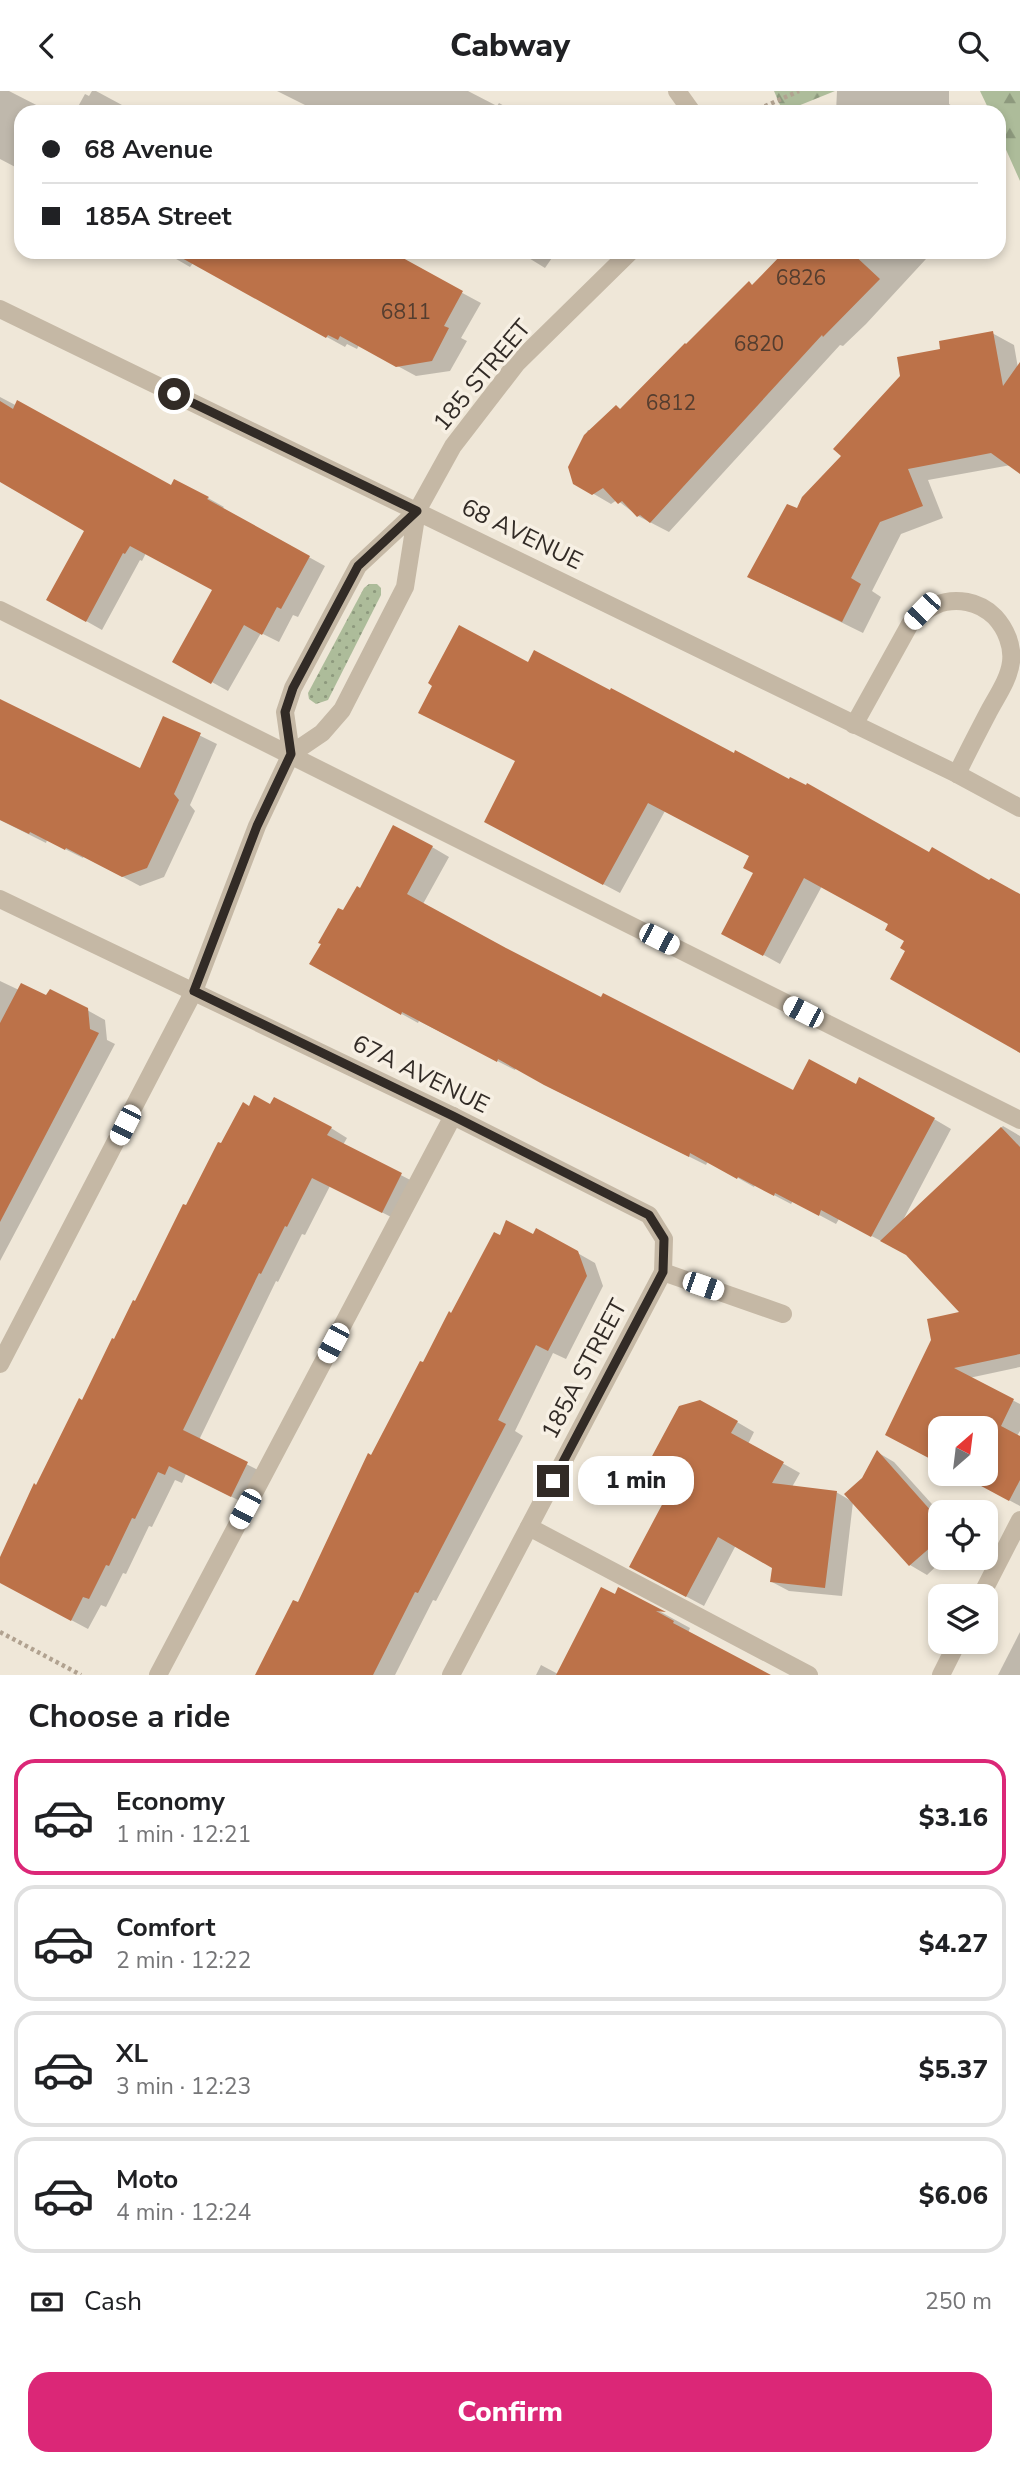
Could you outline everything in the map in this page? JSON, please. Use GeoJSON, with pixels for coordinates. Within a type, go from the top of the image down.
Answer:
{"type":"FeatureCollection","features":[{"type":"Feature","properties":{"kind":"street","name":"185 STREET"},"geometry":{"type":"LineString","coordinates":[[417,511],[405,587],[342,710],[322,733],[291,754],[285,712],[293,688],[358,566],[417,511],[453,446],[517,363],[623,259]]}},
{"type":"Feature","properties":{"kind":"street","name":"68 AVENUE"},"geometry":{"type":"LineString","coordinates":[[0,309],[957,774],[1020,808]]}},
{"type":"Feature","properties":{"kind":"street"},"geometry":{"type":"LineString","coordinates":[[854,725],[910,624],[922,611],[938,603],[956,600],[974,603],[990,612],[1003,625],[1010,642],[1011,661],[1006,679],[957,774]]}},
{"type":"Feature","properties":{"kind":"street"},"geometry":{"type":"LineString","coordinates":[[0,610],[1020,1120]]}},
{"type":"Feature","properties":{"kind":"street"},"geometry":{"type":"LineString","coordinates":[[0,1364],[194,991],[257,826],[291,754]]}},
{"type":"Feature","properties":{"kind":"street","name":"67A AVENUE"},"geometry":{"type":"LineString","coordinates":[[0,899],[453,1116],[649,1215],[664,1239],[663,1272]]}},
{"type":"Feature","properties":{"kind":"street"},"geometry":{"type":"LineString","coordinates":[[158,1675],[453,1116]]}},
{"type":"Feature","properties":{"kind":"street"},"geometry":{"type":"LineString","coordinates":[[663,1272],[783,1314]]}},
{"type":"Feature","properties":{"kind":"street","name":"185A STREET"},"geometry":{"type":"LineString","coordinates":[[451,1675],[663,1272]]}},
{"type":"Feature","properties":{"kind":"street"},"geometry":{"type":"LineString","coordinates":[[987,1584],[1020,1520]]}},
{"type":"Feature","properties":{"kind":"street"},"geometry":{"type":"LineString","coordinates":[[529,1527],[809,1675]]}},
{"type":"Feature","properties":{"kind":"street"},"geometry":{"type":"LineString","coordinates":[[942,1675],[952,1654]]}},
{"type":"Feature","properties":{"kind":"path"},"geometry":{"type":"LineString","coordinates":[[768,105],[799,91]]}},
{"type":"Feature","properties":{"kind":"path"},"geometry":{"type":"LineString","coordinates":[[0,1632],[81,1675]]}},
{"type":"Feature","properties":{"kind":"green space"},"geometry":{"type":"Polygon","coordinates":[[[774,91],[835,91],[800,105],[780,105],[774,91]]]}},
{"type":"Feature","properties":{"kind":"green space"},"geometry":{"type":"Polygon","coordinates":[[[980,91],[1020,91],[1020,181],[1006,150],[1006,105],[987,105],[980,91]]]}},
{"type":"Feature","properties":{"kind":"green space"},"geometry":{"type":"Polygon","coordinates":[[[369,584],[377,584],[381,588],[381,595],[328,700],[316,704],[309,699],[308,693],[364,588],[369,584]]]}},
{"type":"Feature","properties":{"kind":"building"},"geometry":{"type":"Polygon","coordinates":[[[184,259],[405,259],[463,291],[444,326],[449,328],[432,361],[396,367],[340,336],[338,340],[328,335],[326,338],[184,259]]]}},
{"type":"Feature","properties":{"kind":"building"},"geometry":{"type":"Polygon","coordinates":[[[777,259],[859,259],[880,279],[823,337],[822,335],[650,523],[640,515],[637,517],[622,501],[618,504],[603,488],[592,495],[573,484],[568,467],[584,435],[616,405],[620,409],[749,281],[752,285],[777,259]]]}},
{"type":"Feature","properties":{"kind":"building"},"geometry":{"type":"Polygon","coordinates":[[[993,331],[1003,386],[1020,362],[1020,474],[991,453],[908,469],[923,506],[880,522],[851,578],[861,584],[842,622],[747,577],[787,504],[797,508],[802,497],[841,456],[833,449],[900,376],[897,357],[940,349],[939,341],[993,331]]]}},
{"type":"Feature","properties":{"kind":"building"},"geometry":{"type":"Polygon","coordinates":[[[17,400],[171,485],[174,479],[209,497],[207,499],[310,556],[281,609],[277,607],[262,635],[244,625],[211,684],[172,662],[212,590],[130,546],[125,554],[123,553],[86,622],[46,600],[84,531],[0,482],[0,401],[13,409],[17,400]]]}},
{"type":"Feature","properties":{"kind":"building"},"geometry":{"type":"Polygon","coordinates":[[[459,625],[528,662],[534,650],[734,753],[735,750],[789,779],[790,777],[806,785],[807,783],[929,852],[932,847],[989,880],[991,878],[1020,894],[1020,1053],[890,979],[905,951],[900,948],[904,941],[885,930],[888,924],[804,878],[763,956],[721,934],[753,873],[743,868],[749,856],[648,803],[603,885],[484,822],[515,761],[418,713],[432,686],[428,683],[459,625]]]}},
{"type":"Feature","properties":{"kind":"building"},"geometry":{"type":"Polygon","coordinates":[[[0,699],[140,768],[163,716],[201,733],[174,794],[179,800],[147,868],[122,877],[66,848],[65,850],[0,820],[0,699]]]}},
{"type":"Feature","properties":{"kind":"building"},"geometry":{"type":"Polygon","coordinates":[[[393,825],[433,846],[407,894],[506,948],[601,997],[603,993],[793,1090],[809,1059],[856,1084],[859,1077],[935,1118],[871,1237],[821,1210],[819,1216],[775,1193],[774,1196],[738,1177],[737,1179],[690,1153],[689,1157],[544,1085],[498,1059],[497,1062],[402,1012],[401,1015],[309,964],[338,908],[343,910],[357,886],[360,888],[393,825]]]}},
{"type":"Feature","properties":{"kind":"building"},"geometry":{"type":"Polygon","coordinates":[[[21,983],[46,995],[50,989],[88,1008],[90,1029],[99,1033],[0,1222],[0,1023],[21,983]]]}},
{"type":"Feature","properties":{"kind":"building"},"geometry":{"type":"Polygon","coordinates":[[[254,1095],[270,1104],[274,1097],[332,1127],[327,1135],[402,1173],[382,1213],[312,1178],[261,1274],[259,1273],[183,1430],[248,1462],[231,1497],[169,1466],[165,1475],[158,1472],[109,1566],[106,1565],[89,1599],[83,1597],[71,1621],[0,1583],[0,1557],[34,1483],[36,1485],[79,1398],[82,1400],[112,1338],[114,1339],[133,1300],[135,1301],[183,1204],[186,1205],[218,1142],[221,1143],[243,1102],[249,1106],[254,1095]]]}},
{"type":"Feature","properties":{"kind":"building"},"geometry":{"type":"Polygon","coordinates":[[[1001,1127],[1020,1147],[1020,1354],[954,1368],[1014,1399],[1001,1426],[1020,1436],[1020,1480],[1009,1501],[981,1486],[998,1486],[998,1416],[928,1416],[928,1458],[885,1435],[931,1340],[927,1319],[959,1312],[906,1255],[880,1241],[1001,1127]]]}},
{"type":"Feature","properties":{"kind":"building"},"geometry":{"type":"Polygon","coordinates":[[[506,1220],[533,1234],[536,1228],[578,1251],[587,1276],[548,1351],[536,1345],[498,1420],[506,1424],[373,1675],[255,1675],[293,1600],[298,1602],[368,1453],[371,1455],[420,1361],[423,1362],[494,1232],[500,1235],[506,1220]]]}},
{"type":"Feature","properties":{"kind":"building"},"geometry":{"type":"Polygon","coordinates":[[[700,1400],[738,1421],[731,1433],[784,1462],[772,1483],[837,1491],[825,1588],[770,1582],[772,1568],[718,1537],[686,1597],[629,1567],[664,1501],[650,1494],[658,1479],[644,1471],[679,1406],[700,1400]]]}},
{"type":"Feature","properties":{"kind":"building"},"geometry":{"type":"Polygon","coordinates":[[[877,1450],[928,1507],[928,1549],[909,1566],[844,1494],[862,1478],[877,1450]]]}},
{"type":"Feature","properties":{"kind":"building"},"geometry":{"type":"Polygon","coordinates":[[[601,1587],[615,1594],[618,1587],[666,1612],[656,1611],[674,1621],[673,1623],[771,1675],[556,1675],[601,1587]]]}},
{"type":"Feature","properties":{"kind":"route"},"geometry":{"type":"LineString","coordinates":[[174,394],[417,511],[358,566],[293,688],[285,712],[291,754],[257,826],[194,991],[453,1116],[649,1215],[664,1239],[663,1272],[553,1481]]}}]}
